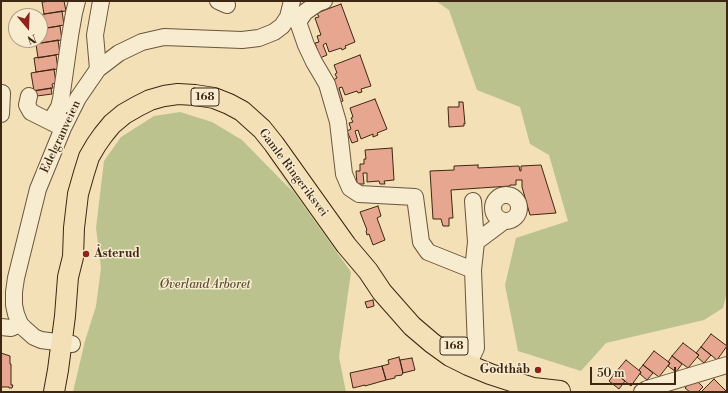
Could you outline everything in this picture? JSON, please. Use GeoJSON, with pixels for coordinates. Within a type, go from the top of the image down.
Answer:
{"type":"FeatureCollection","features":[{"type":"Feature","properties":{"kind":"main road","name":"Gamle Ringeriksvei"},"geometry":{"type":"LineString","coordinates":[[54,392],[76,317],[76,276],[73,257],[74,228],[78,194],[90,157],[96,145],[112,124],[124,114],[150,100],[178,94],[214,98],[229,104],[242,111],[262,129],[382,292],[412,326],[432,343],[450,356],[470,361],[490,374],[533,388],[562,391]]}},
{"type":"Feature","properties":{"kind":"main road","name":"Gamle Ringeriksvei"},"geometry":{"type":"LineString","coordinates":[[64,392],[69,367],[67,344]]}},
{"type":"Feature","properties":{"kind":"street"},"geometry":{"type":"LineString","coordinates":[[58,125],[53,117],[61,100],[70,36],[74,13],[78,1]]}},
{"type":"Feature","properties":{"kind":"street"},"geometry":{"type":"LineString","coordinates":[[98,69],[95,35],[101,1]]}},
{"type":"Feature","properties":{"kind":"street","name":"Edelgranveien"},"geometry":{"type":"LineString","coordinates":[[20,324],[14,305],[14,292],[16,278],[38,189],[58,125],[98,69],[119,53],[142,42],[164,36],[242,40],[259,38],[274,32],[293,19],[292,1]]}},
{"type":"Feature","properties":{"kind":"street"},"geometry":{"type":"LineString","coordinates":[[324,1],[318,3],[293,19],[314,62],[327,84],[338,122],[344,174],[350,188],[359,194],[415,197],[421,242],[428,252],[473,270]]}},
{"type":"Feature","properties":{"kind":"street"},"geometry":{"type":"LineString","coordinates":[[1,114],[2,92]]}},
{"type":"Feature","properties":{"kind":"street"},"geometry":{"type":"LineString","coordinates":[[29,96],[27,105],[31,112],[58,125]]}},
{"type":"Feature","properties":{"kind":"street"},"geometry":{"type":"LineString","coordinates":[[470,361],[476,348],[473,270],[476,242],[473,201]]}},
{"type":"Feature","properties":{"kind":"street"},"geometry":{"type":"LineString","coordinates":[[476,242],[504,222]]}},
{"type":"Feature","properties":{"kind":"street"},"geometry":{"type":"LineString","coordinates":[[2,326],[11,328],[20,324],[34,337],[41,340],[67,344]]}},
{"type":"Feature","properties":{"kind":"street"},"geometry":{"type":"LineString","coordinates":[[642,392],[647,389],[727,365]]}},
{"type":"Feature","properties":{"kind":"green space"},"geometry":{"type":"Polygon","coordinates":[[[436,1],[727,1],[727,292],[723,308],[704,320],[606,343],[581,371],[518,351],[505,285],[516,238],[568,221],[549,155],[530,144],[520,107],[477,90],[449,10],[436,1]]]}},
{"type":"Feature","properties":{"kind":"green space","name":"Øverland Arboret"},"geometry":{"type":"Polygon","coordinates":[[[180,112],[212,122],[242,140],[293,192],[266,153],[351,272],[339,357],[346,392],[73,392],[85,341],[96,306],[101,268],[96,228],[104,161],[121,137],[154,116],[180,112]]]}},
{"type":"Feature","properties":{"kind":"building"},"geometry":{"type":"Polygon","coordinates":[[[64,1],[66,11],[48,13],[48,8],[43,8],[42,2],[64,1]]]}},
{"type":"Feature","properties":{"kind":"building"},"geometry":{"type":"Polygon","coordinates":[[[341,4],[355,42],[345,46],[346,48],[342,50],[341,48],[329,52],[326,43],[323,45],[327,55],[320,58],[315,43],[319,42],[317,36],[321,35],[315,18],[319,17],[317,13],[341,4]]]}},
{"type":"Feature","properties":{"kind":"building"},"geometry":{"type":"Polygon","coordinates":[[[62,11],[64,25],[48,28],[48,13],[62,11]]]}},
{"type":"Feature","properties":{"kind":"building"},"geometry":{"type":"Polygon","coordinates":[[[60,26],[62,40],[48,42],[48,28],[60,26]]]}},
{"type":"Feature","properties":{"kind":"building"},"geometry":{"type":"Polygon","coordinates":[[[58,40],[60,54],[38,58],[37,48],[48,48],[48,42],[58,40]]]}},
{"type":"Feature","properties":{"kind":"building"},"geometry":{"type":"Polygon","coordinates":[[[56,55],[58,69],[36,72],[34,58],[56,55]]]}},
{"type":"Feature","properties":{"kind":"building"},"geometry":{"type":"Polygon","coordinates":[[[360,55],[371,86],[361,89],[362,92],[358,93],[357,91],[345,95],[342,87],[339,88],[343,101],[339,103],[333,80],[337,78],[334,65],[360,55]]]}},
{"type":"Feature","properties":{"kind":"building"},"geometry":{"type":"Polygon","coordinates":[[[54,69],[56,83],[52,84],[53,88],[34,91],[31,73],[54,69]]]}},
{"type":"Feature","properties":{"kind":"building"},"geometry":{"type":"Polygon","coordinates":[[[51,88],[52,94],[37,96],[36,93],[32,91],[51,88]]]}},
{"type":"Feature","properties":{"kind":"building"},"geometry":{"type":"Polygon","coordinates":[[[375,99],[387,129],[377,133],[378,135],[373,137],[373,134],[361,139],[358,130],[355,131],[358,141],[352,143],[347,131],[351,129],[349,123],[353,122],[350,108],[375,99]]]}},
{"type":"Feature","properties":{"kind":"building"},"geometry":{"type":"Polygon","coordinates":[[[459,102],[463,102],[465,124],[464,123],[464,126],[449,127],[448,107],[459,107],[459,102]]]}},
{"type":"Feature","properties":{"kind":"building"},"geometry":{"type":"Polygon","coordinates":[[[392,148],[394,180],[384,181],[385,184],[380,184],[379,181],[367,182],[367,173],[363,173],[364,184],[357,184],[356,171],[360,171],[360,164],[364,164],[364,159],[366,159],[365,150],[392,148]]]}},
{"type":"Feature","properties":{"kind":"building"},"geometry":{"type":"Polygon","coordinates":[[[478,165],[478,168],[519,166],[521,171],[521,166],[541,165],[556,213],[530,215],[522,187],[522,180],[516,180],[516,185],[510,186],[451,190],[453,218],[449,218],[449,226],[443,226],[441,219],[433,219],[430,171],[454,170],[454,166],[478,165]]]}},
{"type":"Feature","properties":{"kind":"building"},"geometry":{"type":"Polygon","coordinates":[[[378,206],[381,216],[377,218],[385,240],[373,245],[369,234],[367,235],[367,230],[360,212],[378,206]]]}},
{"type":"Feature","properties":{"kind":"building"},"geometry":{"type":"Polygon","coordinates":[[[373,300],[374,306],[367,308],[365,302],[373,300]]]}},
{"type":"Feature","properties":{"kind":"building"},"geometry":{"type":"Polygon","coordinates":[[[711,334],[727,346],[717,360],[701,347],[711,334]]]}},
{"type":"Feature","properties":{"kind":"building"},"geometry":{"type":"Polygon","coordinates":[[[683,343],[699,355],[688,368],[672,356],[683,343]]]}},
{"type":"Feature","properties":{"kind":"building"},"geometry":{"type":"Polygon","coordinates":[[[701,347],[711,355],[704,363],[697,357],[699,355],[696,353],[701,347]]]}},
{"type":"Feature","properties":{"kind":"building"},"geometry":{"type":"Polygon","coordinates":[[[654,351],[670,363],[659,377],[643,365],[654,351]]]}},
{"type":"Feature","properties":{"kind":"building"},"geometry":{"type":"Polygon","coordinates":[[[1,353],[10,356],[12,388],[1,387],[1,353]]]}},
{"type":"Feature","properties":{"kind":"building"},"geometry":{"type":"Polygon","coordinates":[[[672,356],[682,364],[676,372],[668,366],[670,363],[668,362],[672,356]]]}},
{"type":"Feature","properties":{"kind":"building"},"geometry":{"type":"Polygon","coordinates":[[[399,357],[403,373],[402,375],[386,380],[382,366],[389,364],[388,360],[399,357]]]}},
{"type":"Feature","properties":{"kind":"building"},"geometry":{"type":"Polygon","coordinates":[[[412,358],[415,370],[403,373],[400,360],[412,358]]]}},
{"type":"Feature","properties":{"kind":"building"},"geometry":{"type":"Polygon","coordinates":[[[626,360],[641,372],[631,386],[615,373],[626,360]]]}},
{"type":"Feature","properties":{"kind":"building"},"geometry":{"type":"Polygon","coordinates":[[[643,365],[653,373],[647,380],[640,374],[641,372],[639,370],[643,365]]]}},
{"type":"Feature","properties":{"kind":"building"},"geometry":{"type":"Polygon","coordinates":[[[382,366],[386,380],[353,388],[350,373],[382,366]]]}},
{"type":"Feature","properties":{"kind":"building"},"geometry":{"type":"Polygon","coordinates":[[[615,373],[625,381],[619,389],[609,381],[615,373]]]}},
{"type":"Feature","properties":{"kind":"building"},"geometry":{"type":"Polygon","coordinates":[[[694,378],[703,387],[698,392],[690,392],[685,388],[694,378]]]}},
{"type":"Feature","properties":{"kind":"building"},"geometry":{"type":"Polygon","coordinates":[[[714,379],[726,391],[725,392],[701,392],[714,379]]]}},
{"type":"Feature","properties":{"kind":"place","name":"Åsterud"},"geometry":{"type":"Point","coordinates":[86,254]}},
{"type":"Feature","properties":{"kind":"place","name":"Godthåb"},"geometry":{"type":"Point","coordinates":[538,370]}}]}
